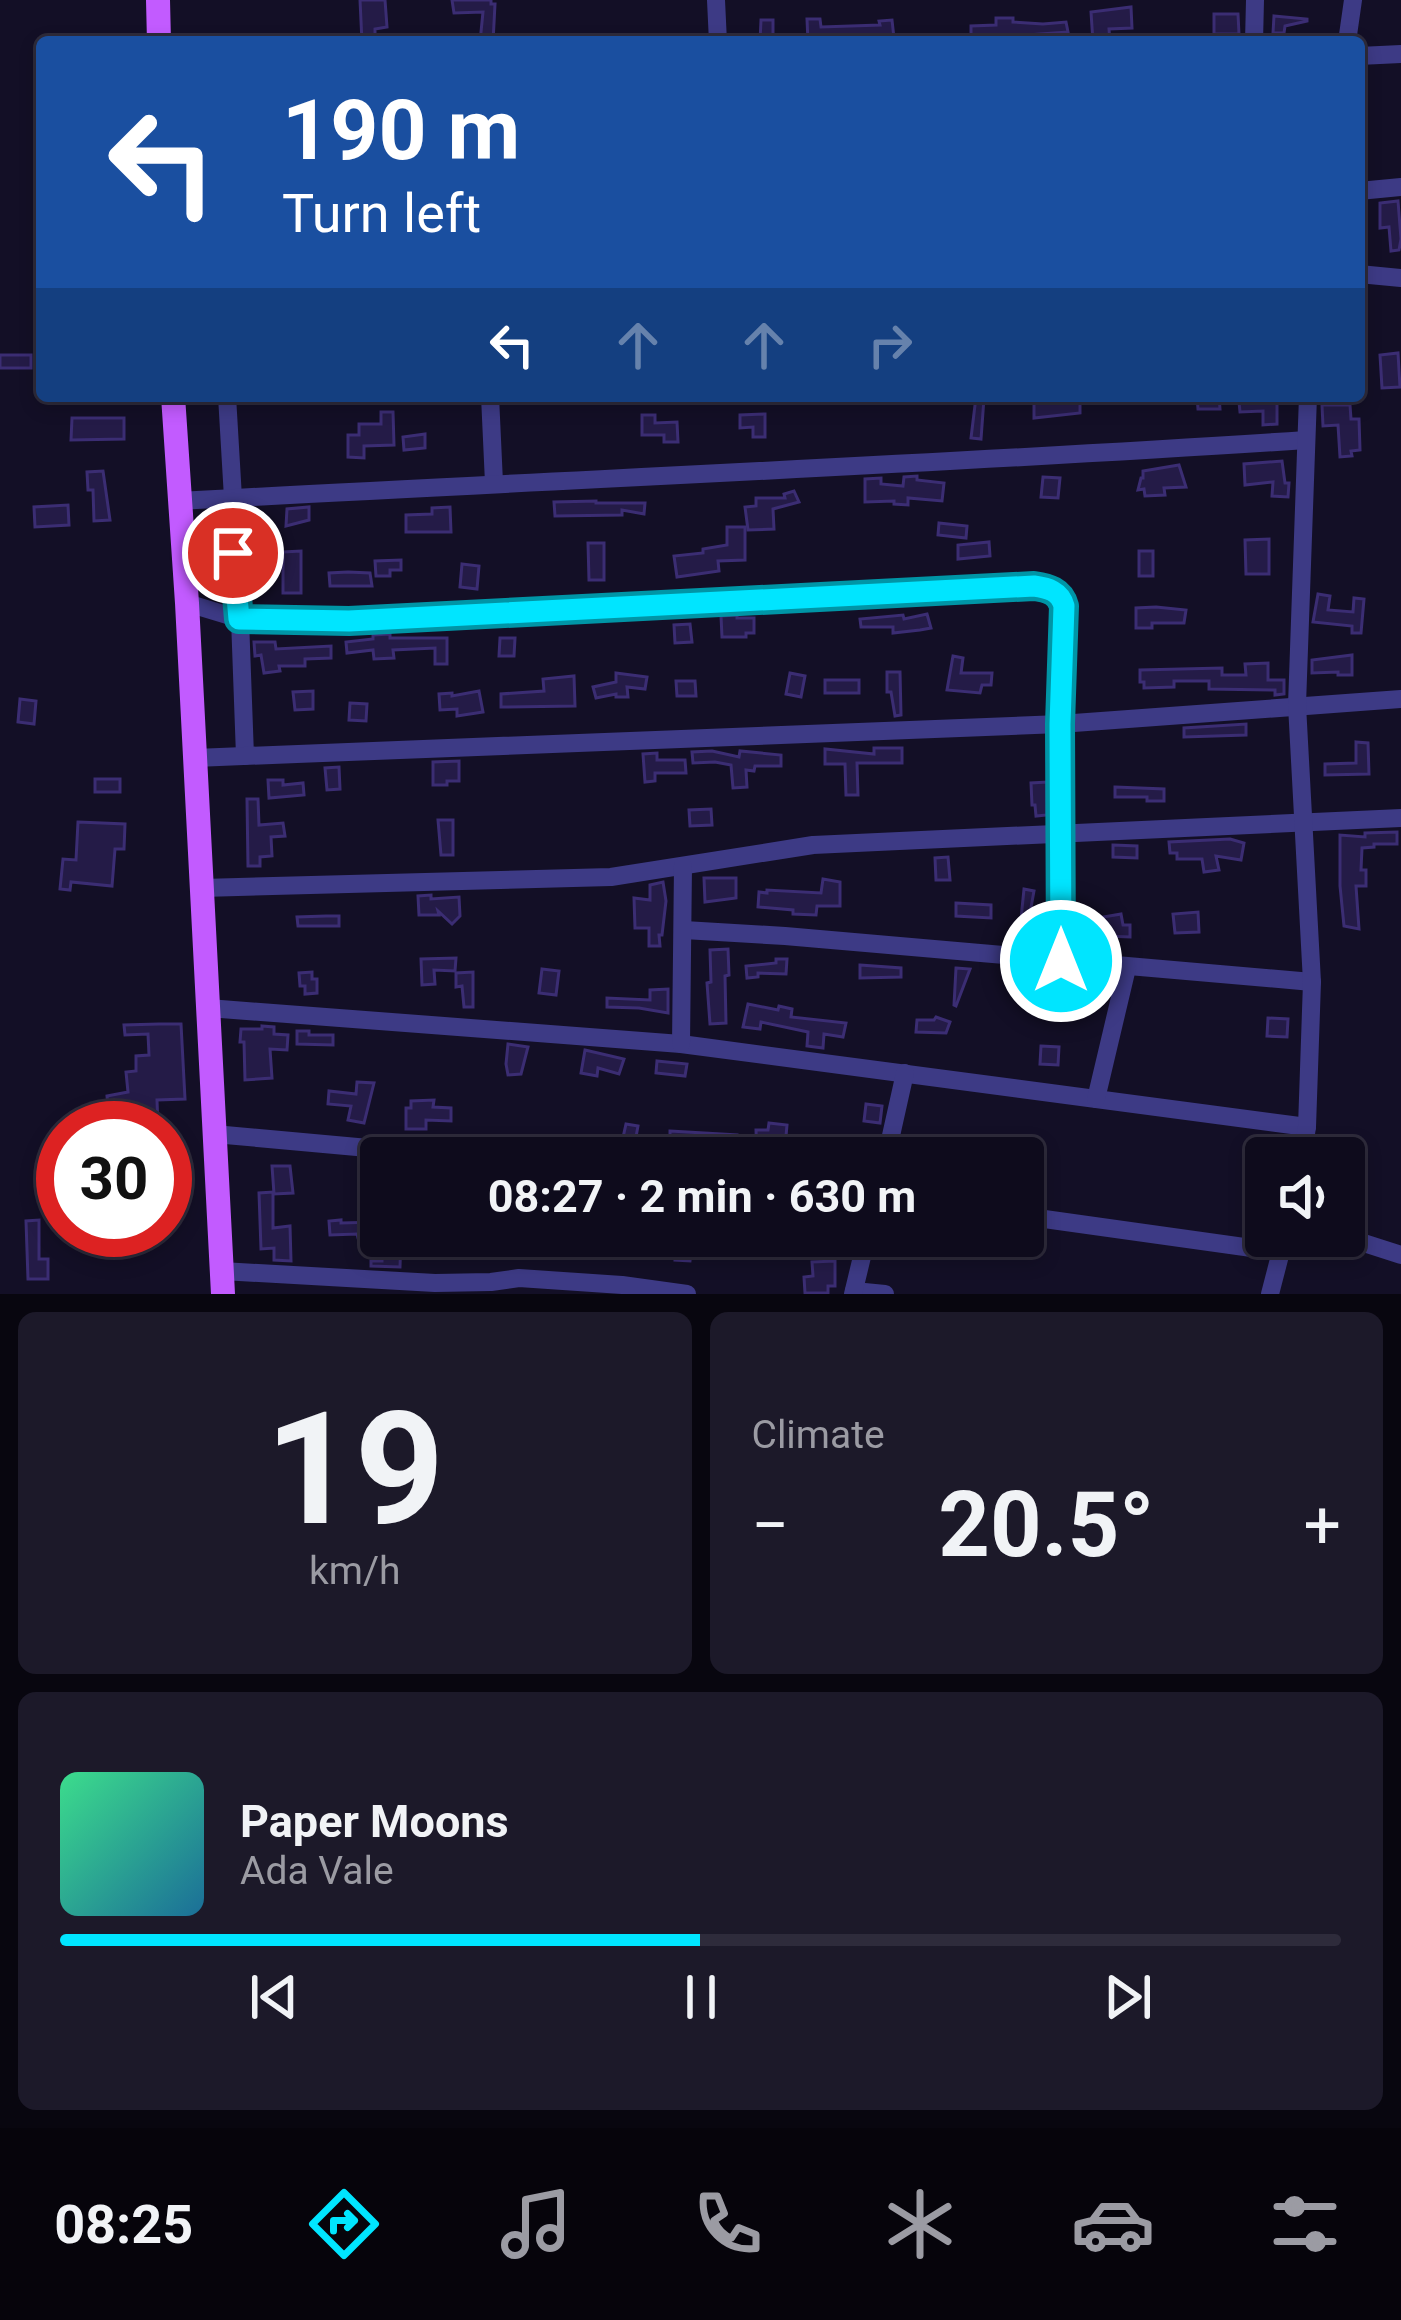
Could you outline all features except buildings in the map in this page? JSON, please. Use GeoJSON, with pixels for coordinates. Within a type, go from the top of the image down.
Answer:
{"type":"FeatureCollection","features":[{"type":"Feature","properties":{"kind":"main road"},"geometry":{"type":"LineString","coordinates":[[158,0],[159,36]]}},
{"type":"Feature","properties":{"kind":"main road"},"geometry":{"type":"LineString","coordinates":[[173,402],[223,1282]]}},
{"type":"Feature","properties":{"kind":"street"},"geometry":{"type":"LineString","coordinates":[[716,0],[718,36]]}},
{"type":"Feature","properties":{"kind":"street"},"geometry":{"type":"LineString","coordinates":[[1254,36],[1255,0]]}},
{"type":"Feature","properties":{"kind":"street"},"geometry":{"type":"LineString","coordinates":[[1348,36],[1353,0]]}},
{"type":"Feature","properties":{"kind":"street"},"geometry":{"type":"LineString","coordinates":[[1365,56],[1401,54]]}},
{"type":"Feature","properties":{"kind":"street"},"geometry":{"type":"LineString","coordinates":[[1365,190],[1401,187]]}},
{"type":"Feature","properties":{"kind":"street"},"geometry":{"type":"LineString","coordinates":[[1365,275],[1401,278]]}},
{"type":"Feature","properties":{"kind":"street"},"geometry":{"type":"LineString","coordinates":[[227,402],[245,756]]}},
{"type":"Feature","properties":{"kind":"street"},"geometry":{"type":"LineString","coordinates":[[490,402],[494,483]]}},
{"type":"Feature","properties":{"kind":"street"},"geometry":{"type":"LineString","coordinates":[[1305,1137],[1312,982],[1297,705],[1308,402]]}},
{"type":"Feature","properties":{"kind":"street"},"geometry":{"type":"LineString","coordinates":[[179,501],[1306,440]]}},
{"type":"Feature","properties":{"kind":"street"},"geometry":{"type":"LineString","coordinates":[[187,603],[239,619],[349,621],[1044,588],[1062,598],[1064,606],[1061,961]]}},
{"type":"Feature","properties":{"kind":"street"},"geometry":{"type":"LineString","coordinates":[[195,758],[1060,724],[1401,699]]}},
{"type":"Feature","properties":{"kind":"street"},"geometry":{"type":"LineString","coordinates":[[202,887],[582,878],[813,845],[1401,818]]}},
{"type":"Feature","properties":{"kind":"street"},"geometry":{"type":"LineString","coordinates":[[681,1044],[683,866]]}},
{"type":"Feature","properties":{"kind":"street"},"geometry":{"type":"LineString","coordinates":[[684,930],[1312,982]]}},
{"type":"Feature","properties":{"kind":"street"},"geometry":{"type":"LineString","coordinates":[[1096,1099],[1127,968]]}},
{"type":"Feature","properties":{"kind":"street"},"geometry":{"type":"LineString","coordinates":[[208,1007],[681,1044],[1307,1127]]}},
{"type":"Feature","properties":{"kind":"street"},"geometry":{"type":"LineString","coordinates":[[890,1137],[904,1073]]}},
{"type":"Feature","properties":{"kind":"street"},"geometry":{"type":"LineString","coordinates":[[214,1135],[360,1148]]}},
{"type":"Feature","properties":{"kind":"street"},"geometry":{"type":"LineString","coordinates":[[1044,1218],[1245,1240]]}},
{"type":"Feature","properties":{"kind":"street"},"geometry":{"type":"LineString","coordinates":[[1365,1243],[1401,1255]]}},
{"type":"Feature","properties":{"kind":"street"},"geometry":{"type":"LineString","coordinates":[[862,1257],[854,1292],[885,1294]]}},
{"type":"Feature","properties":{"kind":"street"},"geometry":{"type":"LineString","coordinates":[[1270,1294],[1280,1257]]}},
{"type":"Feature","properties":{"kind":"street"},"geometry":{"type":"LineString","coordinates":[[223,1282],[622,1285],[688,1294]]}},
{"type":"Feature","properties":{"kind":"route"},"geometry":{"type":"LineString","coordinates":[[233,553],[239,619],[349,621],[1034,586],[1054,591],[1064,606],[1061,961]]}}]}
